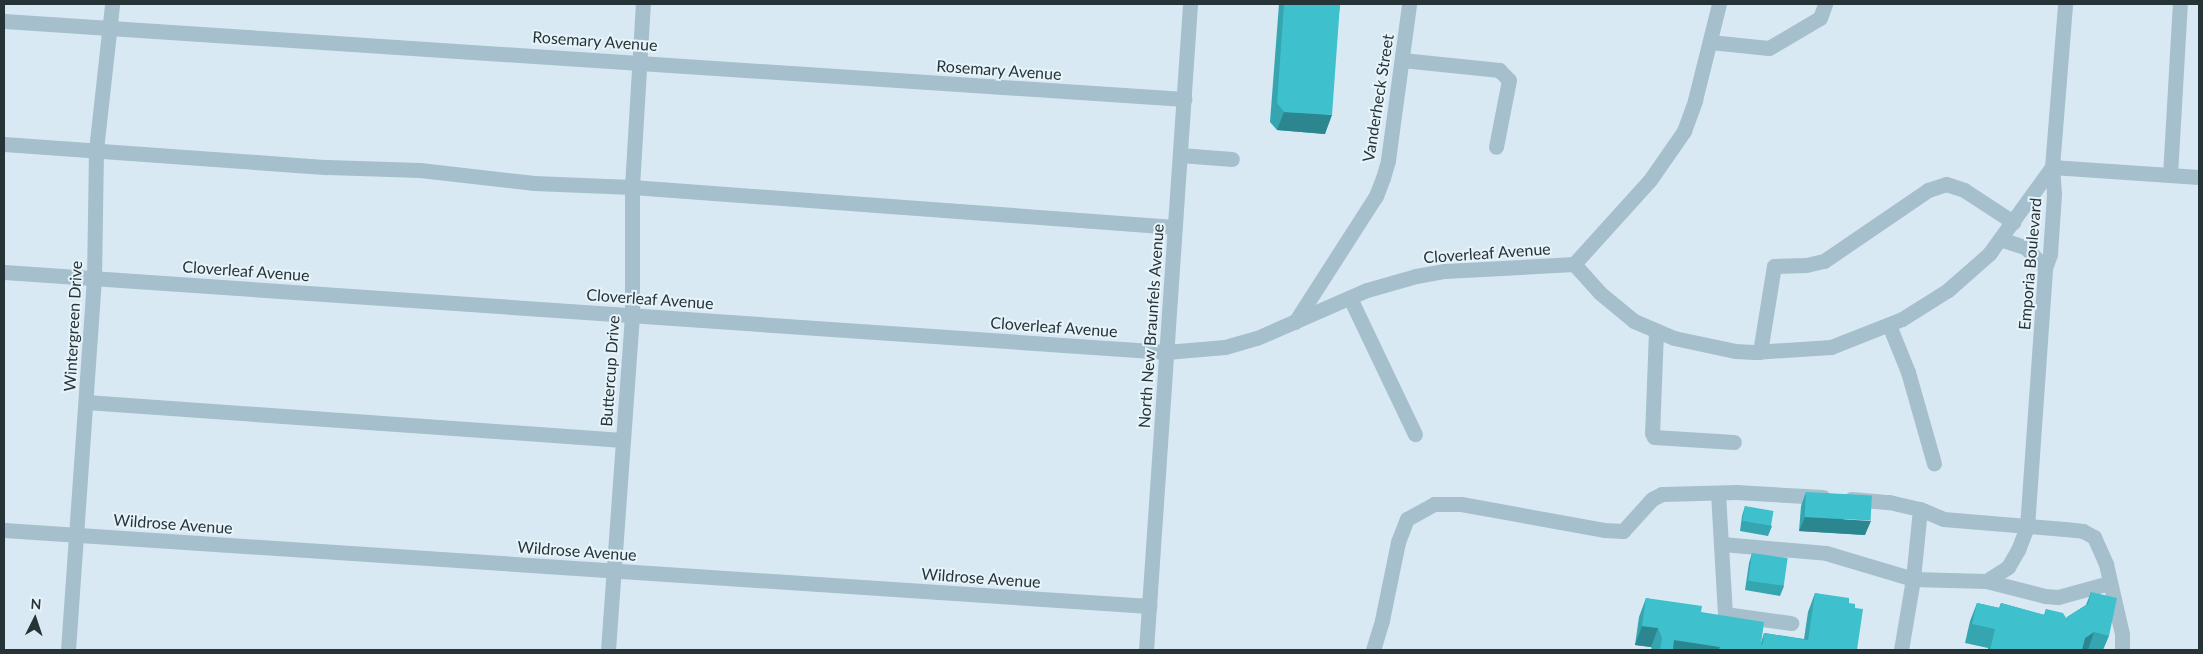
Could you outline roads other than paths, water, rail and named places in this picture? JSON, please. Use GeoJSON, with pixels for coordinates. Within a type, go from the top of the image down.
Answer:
{"type":"FeatureCollection","features":[{"type":"Feature","properties":{"kind":"street","name":"Wintergreen Drive"},"geometry":{"type":"LineString","coordinates":[[68,650],[94,278],[96,150],[112,4]]}},
{"type":"Feature","properties":{"kind":"street","name":"Buttercup Drive"},"geometry":{"type":"LineString","coordinates":[[608,650],[632,315],[632,187],[643,4]]}},
{"type":"Feature","properties":{"kind":"street","name":"North New Braunfels Avenue"},"geometry":{"type":"LineString","coordinates":[[1146,650],[1190,4]]}},
{"type":"Feature","properties":{"kind":"street","name":"Vanderheck Street"},"geometry":{"type":"LineString","coordinates":[[1295,322],[1376,196],[1388,160],[1409,4]]}},
{"type":"Feature","properties":{"kind":"street"},"geometry":{"type":"LineString","coordinates":[[1574,264],[1650,180],[1684,131],[1695,100],[1719,4]]}},
{"type":"Feature","properties":{"kind":"street"},"geometry":{"type":"LineString","coordinates":[[1710,42],[1768,48],[1820,18],[1825,4]]}},
{"type":"Feature","properties":{"kind":"street","name":"Emporia Boulevard"},"geometry":{"type":"LineString","coordinates":[[1986,581],[2008,567],[2018,550],[2027,527],[2045,268],[2050,254],[2054,194],[2052,167],[2065,4]]}},
{"type":"Feature","properties":{"kind":"street"},"geometry":{"type":"LineString","coordinates":[[2170,175],[2180,4]]}},
{"type":"Feature","properties":{"kind":"street","name":"Rosemary Avenue"},"geometry":{"type":"LineString","coordinates":[[4,21],[1184,99]]}},
{"type":"Feature","properties":{"kind":"street"},"geometry":{"type":"LineString","coordinates":[[1402,60],[1499,70],[1509,80],[1496,147]]}},
{"type":"Feature","properties":{"kind":"street"},"geometry":{"type":"LineString","coordinates":[[4,144],[326,167],[420,170],[534,183],[632,187],[1175,227]]}},
{"type":"Feature","properties":{"kind":"street"},"geometry":{"type":"LineString","coordinates":[[1180,155],[1232,159]]}},
{"type":"Feature","properties":{"kind":"street"},"geometry":{"type":"LineString","coordinates":[[2052,167],[2199,177]]}},
{"type":"Feature","properties":{"kind":"street","name":"Cloverleaf Avenue"},"geometry":{"type":"LineString","coordinates":[[4,272],[1166,352],[1237,344],[1350,298],[1416,276],[1446,271],[1574,264],[1600,293],[1634,321],[1674,338],[1735,351],[1760,352],[1831,347],[1902,319],[1956,284],[1989,254],[2052,167]]}},
{"type":"Feature","properties":{"kind":"street"},"geometry":{"type":"LineString","coordinates":[[1760,352],[1774,266],[1806,265],[1824,261],[1928,190],[1946,184],[1964,190],[2013,222]]}},
{"type":"Feature","properties":{"kind":"street"},"geometry":{"type":"LineString","coordinates":[[2000,239],[2025,247],[2045,268]]}},
{"type":"Feature","properties":{"kind":"street"},"geometry":{"type":"LineString","coordinates":[[1350,298],[1415,434]]}},
{"type":"Feature","properties":{"kind":"street"},"geometry":{"type":"LineString","coordinates":[[1889,325],[1908,372],[1934,463]]}},
{"type":"Feature","properties":{"kind":"street"},"geometry":{"type":"LineString","coordinates":[[1656,331],[1652,433],[1654,437],[1734,442]]}},
{"type":"Feature","properties":{"kind":"street"},"geometry":{"type":"LineString","coordinates":[[86,402],[623,440]]}},
{"type":"Feature","properties":{"kind":"street"},"geometry":{"type":"LineString","coordinates":[[1718,493],[1722,544],[1722,598],[1725,614],[1791,623]]}},
{"type":"Feature","properties":{"kind":"street"},"geometry":{"type":"LineString","coordinates":[[1373,650],[1382,620],[1398,542],[1407,519],[1434,504],[1461,504],[1604,530],[1623,531],[1652,499],[1662,494],[1718,493],[1889,502],[1920,509],[1943,519],[2074,530],[2094,537],[2106,564],[2122,634],[2122,650]]}},
{"type":"Feature","properties":{"kind":"street"},"geometry":{"type":"LineString","coordinates":[[1901,650],[1913,579],[1920,509]]}},
{"type":"Feature","properties":{"kind":"street","name":"Wildrose Avenue"},"geometry":{"type":"LineString","coordinates":[[4,530],[1149,606]]}},
{"type":"Feature","properties":{"kind":"street"},"geometry":{"type":"LineString","coordinates":[[1722,544],[1826,553],[1913,579],[1986,581],[2058,597],[2109,583]]}}]}
